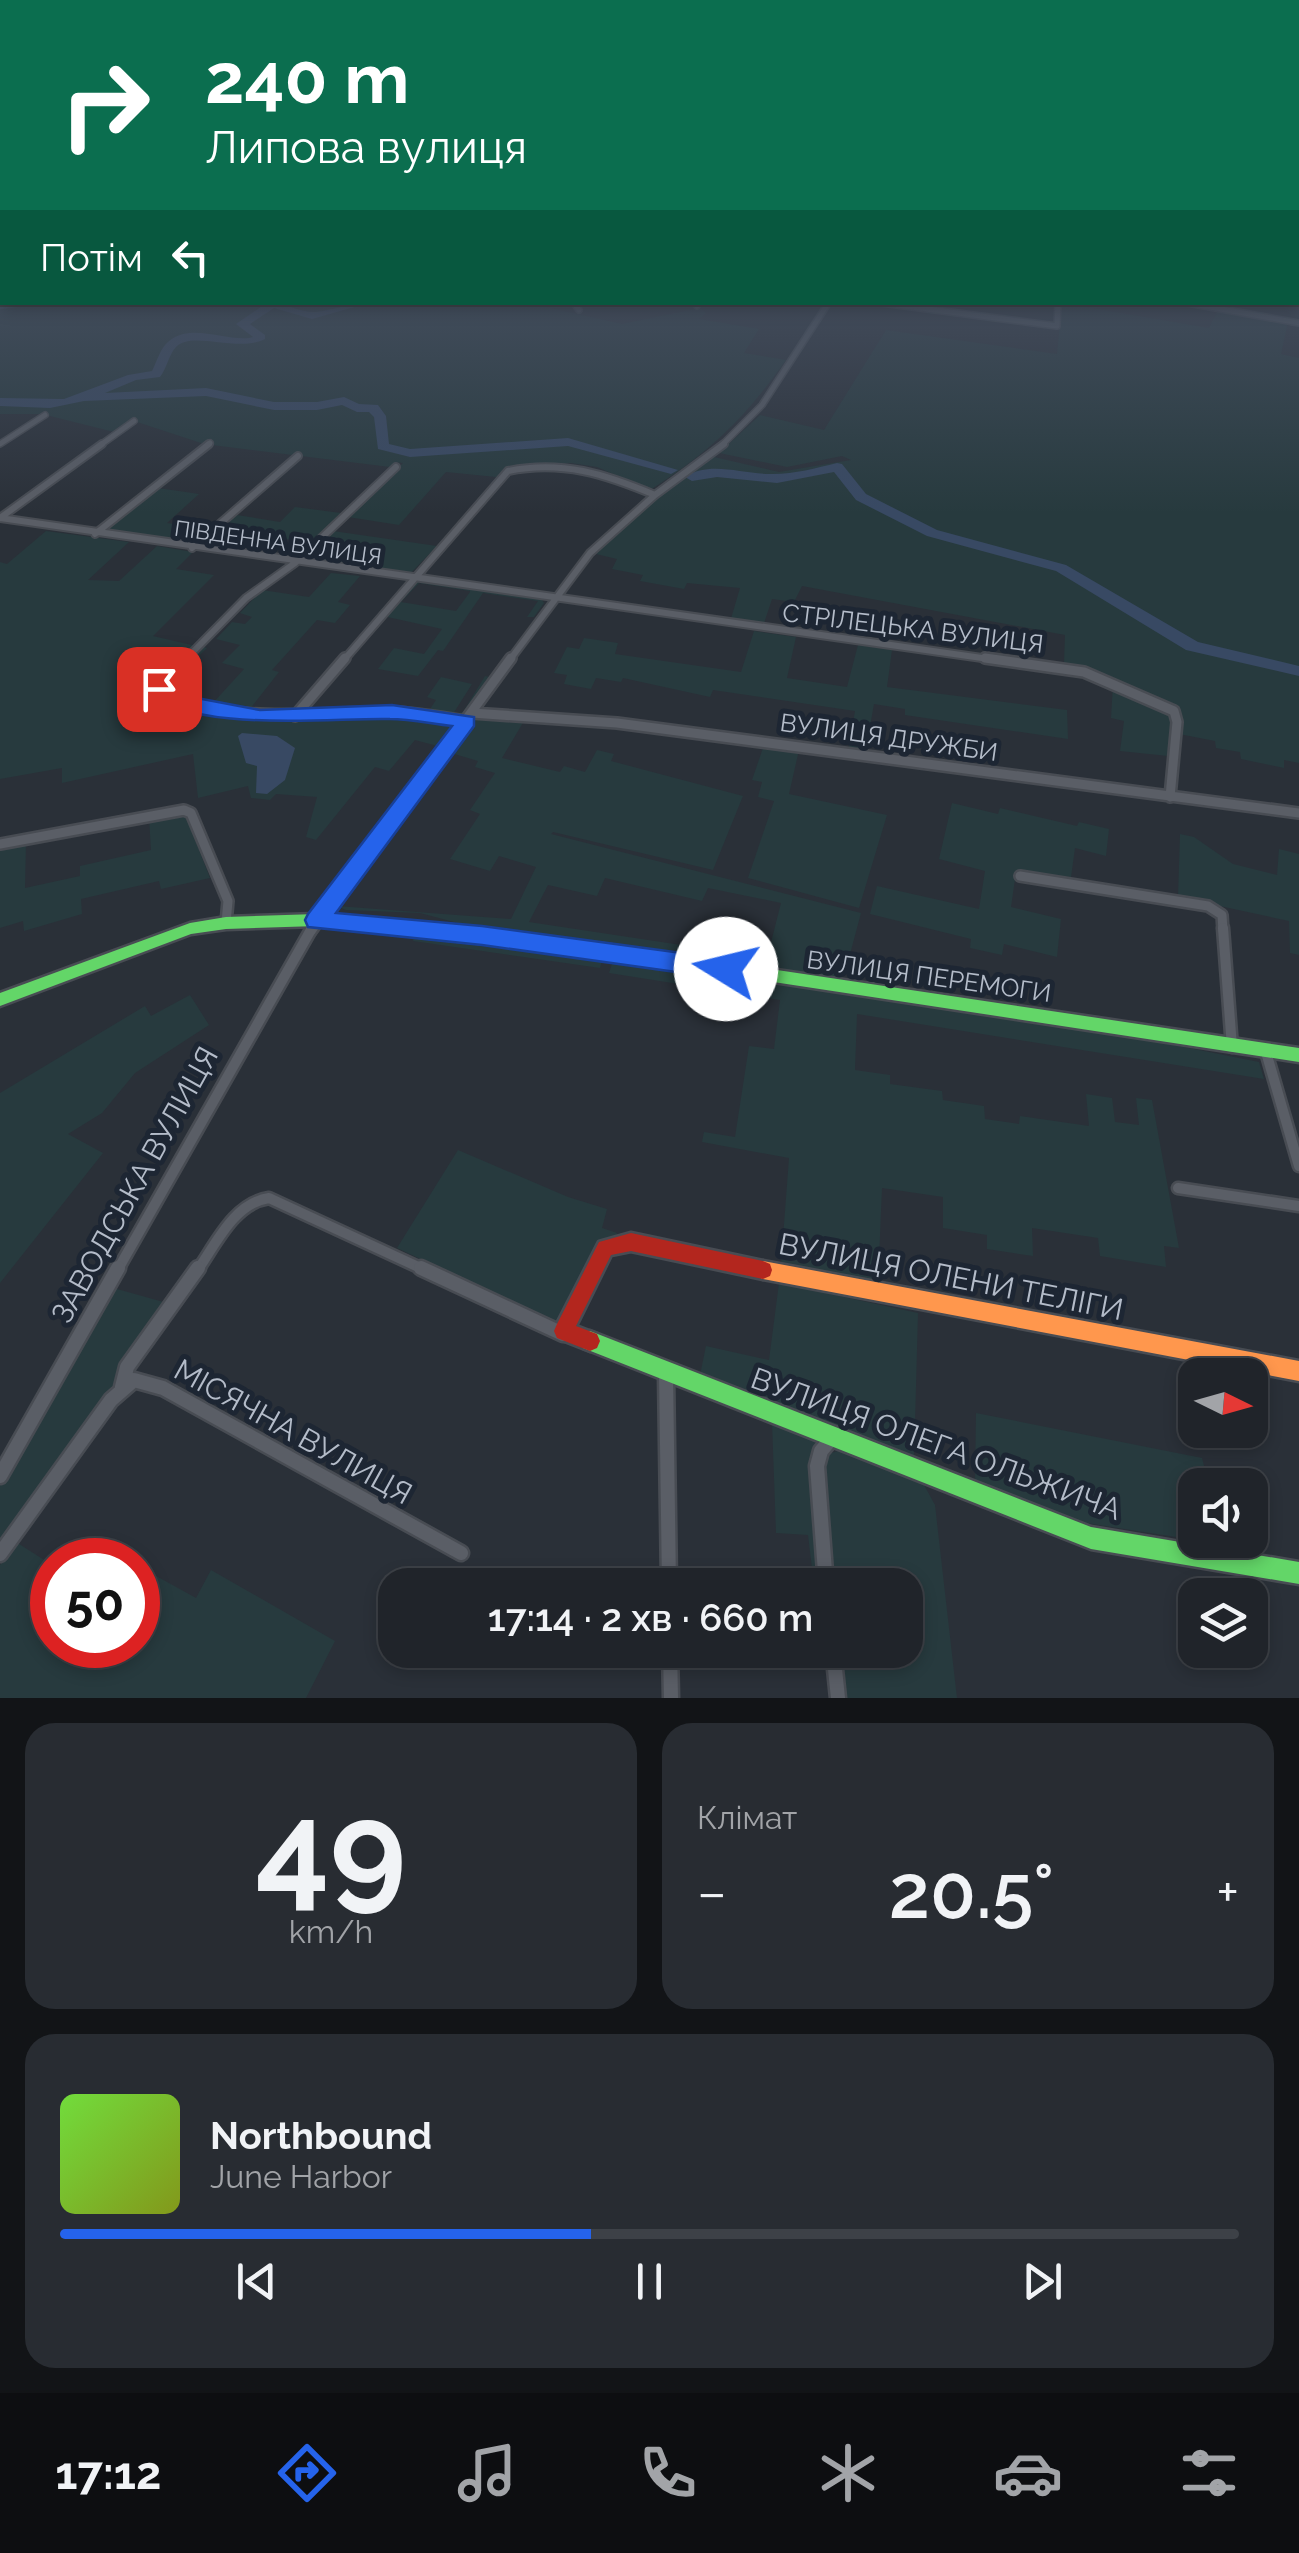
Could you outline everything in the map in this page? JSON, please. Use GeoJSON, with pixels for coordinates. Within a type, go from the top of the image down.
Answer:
{"type":"FeatureCollection","features":[{"type":"Feature","properties":{"kind":"main road","name":"ВУЛИЦЯ ПЕРЕМОГИ"},"geometry":{"type":"LineString","coordinates":[[0,1000],[190,929],[226,923],[317,920],[610,951],[1299,1056]]}},
{"type":"Feature","properties":{"kind":"main road","name":"ВУЛИЦЯ ОЛЕНИ ТЕЛІГИ"},"geometry":{"type":"LineString","coordinates":[[563,1332],[604,1248],[632,1242],[800,1278],[1299,1370]]}},
{"type":"Feature","properties":{"kind":"main road","name":"ВУЛИЦЯ ОЛЕГА ОЛЬЖИЧА"},"geometry":{"type":"LineString","coordinates":[[563,1332],[1092,1538],[1299,1573]]}},
{"type":"Feature","properties":{"kind":"street","name":"ЗАВОДСЬКА ВУЛИЦЯ"},"geometry":{"type":"LineString","coordinates":[[0,1476],[317,920],[470,717],[552,599],[590,553],[655,495],[732,438],[762,406],[795,354]]}},
{"type":"Feature","properties":{"kind":"street"},"geometry":{"type":"LineString","coordinates":[[0,444],[45,415]]}},
{"type":"Feature","properties":{"kind":"street"},"geometry":{"type":"LineString","coordinates":[[0,518],[134,422]]}},
{"type":"Feature","properties":{"kind":"street"},"geometry":{"type":"LineString","coordinates":[[95,534],[210,444]]}},
{"type":"Feature","properties":{"kind":"street"},"geometry":{"type":"LineString","coordinates":[[192,548],[298,456]]}},
{"type":"Feature","properties":{"kind":"street"},"geometry":{"type":"LineString","coordinates":[[294,716],[508,471],[547,466],[594,469],[655,495]]}},
{"type":"Feature","properties":{"kind":"street"},"geometry":{"type":"LineString","coordinates":[[295,563],[396,467]]}},
{"type":"Feature","properties":{"kind":"street","name":"ПІВДЕННА ВУЛИЦЯ"},"geometry":{"type":"LineString","coordinates":[[0,518],[552,599]]}},
{"type":"Feature","properties":{"kind":"street","name":"ВУЛИЦЯ ДРУЖБИ"},"geometry":{"type":"LineString","coordinates":[[295,563],[279,570],[259,588],[159,689],[170,699],[218,711],[294,716],[392,712],[617,724],[840,750],[1299,813]]}},
{"type":"Feature","properties":{"kind":"street","name":"СТРІЛЕЦЬКА ВУЛИЦЯ"},"geometry":{"type":"LineString","coordinates":[[552,599],[1084,672],[1174,711],[1177,722],[1170,797]]}},
{"type":"Feature","properties":{"kind":"street"},"geometry":{"type":"LineString","coordinates":[[0,844],[184,810],[191,813],[228,900],[226,923]]}},
{"type":"Feature","properties":{"kind":"street"},"geometry":{"type":"LineString","coordinates":[[1020,876],[1208,906],[1222,914],[1232,1046]]}},
{"type":"Feature","properties":{"kind":"street"},"geometry":{"type":"LineString","coordinates":[[1266,1052],[1299,1166]]}},
{"type":"Feature","properties":{"kind":"street"},"geometry":{"type":"LineString","coordinates":[[1178,1188],[1299,1206]]}},
{"type":"Feature","properties":{"kind":"street"},"geometry":{"type":"LineString","coordinates":[[0,1554],[122,1387],[127,1368],[242,1208],[254,1200],[269,1198],[563,1332]]}},
{"type":"Feature","properties":{"kind":"street"},"geometry":{"type":"LineString","coordinates":[[666,1372],[669,1568]]}},
{"type":"Feature","properties":{"kind":"street","name":"МІСЯЧНА ВУЛИЦЯ"},"geometry":{"type":"LineString","coordinates":[[122,1387],[134,1380],[162,1388],[461,1553]]}},
{"type":"Feature","properties":{"kind":"street"},"geometry":{"type":"LineString","coordinates":[[825,1568],[816,1466],[821,1451],[833,1437]]}},
{"type":"Feature","properties":{"kind":"street"},"geometry":{"type":"LineString","coordinates":[[670,1668],[670,1698]]}},
{"type":"Feature","properties":{"kind":"street"},"geometry":{"type":"LineString","coordinates":[[835,1668],[838,1698]]}},
{"type":"Feature","properties":{"kind":"green space"},"geometry":{"type":"Polygon","coordinates":[[[0,354],[751,354],[786,360],[725,432],[650,490],[597,467],[571,463],[515,467],[496,477],[446,472],[399,525],[348,517],[403,463],[395,462],[390,467],[204,444],[131,420],[114,432],[42,414],[0,414],[0,354]]]}},
{"type":"Feature","properties":{"kind":"green space"},"geometry":{"type":"Polygon","coordinates":[[[871,354],[1282,354],[1299,358],[1299,763],[1284,760],[1284,768],[1241,759],[1240,752],[1216,748],[1215,741],[1179,734],[1171,706],[1083,667],[1064,664],[1065,635],[802,586],[794,602],[772,599],[763,626],[730,622],[740,588],[687,583],[684,589],[640,581],[643,575],[612,569],[617,559],[596,554],[658,497],[714,457],[779,472],[851,460],[842,456],[787,467],[719,453],[760,415],[824,430],[871,354]]]}},
{"type":"Feature","properties":{"kind":"green space"},"geometry":{"type":"Polygon","coordinates":[[[158,488],[199,494],[167,523],[207,529],[189,545],[102,532],[158,488]]]}},
{"type":"Feature","properties":{"kind":"green space"},"geometry":{"type":"Polygon","coordinates":[[[295,507],[341,513],[310,543],[267,536],[248,554],[201,547],[237,515],[280,522],[295,507]]]}},
{"type":"Feature","properties":{"kind":"green space"},"geometry":{"type":"Polygon","coordinates":[[[46,531],[129,542],[88,580],[119,581],[157,546],[193,552],[176,569],[214,575],[153,636],[196,646],[160,683],[158,696],[216,712],[391,714],[453,721],[456,726],[441,747],[415,740],[389,771],[375,767],[316,840],[306,837],[317,797],[276,794],[270,800],[251,798],[248,786],[198,798],[193,754],[62,783],[62,768],[0,779],[0,562],[7,564],[46,531]]]}},
{"type":"Feature","properties":{"kind":"green space"},"geometry":{"type":"Polygon","coordinates":[[[333,531],[437,546],[408,576],[302,562],[333,531]]]}},
{"type":"Feature","properties":{"kind":"green space"},"geometry":{"type":"Polygon","coordinates":[[[331,573],[360,576],[338,602],[350,605],[335,623],[317,620],[272,670],[279,672],[249,710],[219,709],[163,693],[165,684],[203,647],[207,648],[165,689],[212,704],[244,669],[222,663],[240,645],[216,639],[232,622],[245,624],[252,617],[240,613],[262,590],[309,597],[331,573]]]}},
{"type":"Feature","properties":{"kind":"green space"},"geometry":{"type":"Polygon","coordinates":[[[414,581],[541,599],[544,603],[534,617],[527,617],[538,601],[483,593],[443,651],[438,650],[418,676],[378,669],[394,648],[424,654],[442,629],[383,616],[414,581]],[[419,583],[401,602],[456,611],[470,591],[419,583]]]}},
{"type":"Feature","properties":{"kind":"green space"},"geometry":{"type":"Polygon","coordinates":[[[754,631],[796,637],[787,678],[847,687],[858,645],[892,650],[887,687],[1067,710],[1068,739],[905,715],[905,709],[874,704],[866,749],[849,747],[855,711],[713,690],[710,697],[623,678],[621,682],[596,678],[591,689],[564,684],[567,675],[554,673],[567,647],[579,649],[584,638],[618,643],[615,654],[741,672],[754,631]]]}},
{"type":"Feature","properties":{"kind":"green space"},"geometry":{"type":"Polygon","coordinates":[[[485,676],[490,677],[470,709],[456,717],[306,711],[330,682],[308,710],[392,708],[444,713],[430,709],[436,700],[427,697],[441,677],[472,684],[453,714],[463,712],[485,676]]]}},
{"type":"Feature","properties":{"kind":"green space"},"geometry":{"type":"Polygon","coordinates":[[[1113,684],[1174,716],[1168,791],[1168,756],[1120,751],[1124,721],[1111,718],[1113,684]]]}},
{"type":"Feature","properties":{"kind":"green space"},"geometry":{"type":"Polygon","coordinates":[[[478,716],[524,721],[502,758],[560,772],[564,766],[585,772],[597,750],[614,754],[611,761],[743,796],[713,870],[551,834],[861,913],[845,973],[827,978],[484,930],[420,913],[346,910],[337,906],[511,919],[536,867],[499,856],[490,871],[450,859],[480,814],[470,810],[495,773],[475,767],[478,761],[451,753],[478,716]],[[605,878],[597,896],[548,885],[529,922],[767,958],[781,903],[708,888],[702,901],[605,878]]]}},
{"type":"Feature","properties":{"kind":"green space"},"geometry":{"type":"Polygon","coordinates":[[[764,745],[799,750],[789,794],[887,815],[859,908],[748,878],[774,801],[758,797],[762,782],[752,780],[764,745]]]}},
{"type":"Feature","properties":{"kind":"green space"},"geometry":{"type":"Polygon","coordinates":[[[952,803],[998,814],[1000,808],[1077,826],[1079,822],[1109,829],[1106,856],[1075,848],[1071,877],[1016,872],[1011,907],[1061,919],[1057,957],[1004,944],[1002,955],[970,948],[971,939],[870,914],[877,886],[979,909],[985,871],[939,859],[952,803]]]}},
{"type":"Feature","properties":{"kind":"green space"},"geometry":{"type":"Polygon","coordinates":[[[181,813],[186,816],[210,878],[161,889],[159,881],[81,899],[82,914],[24,931],[23,921],[0,928],[0,848],[26,842],[25,888],[80,876],[80,866],[151,850],[149,817],[181,813]]]}},
{"type":"Feature","properties":{"kind":"green space"},"geometry":{"type":"Polygon","coordinates":[[[1180,834],[1194,837],[1233,864],[1277,875],[1279,849],[1299,854],[1299,955],[1290,953],[1289,921],[1178,897],[1180,834]]]}},
{"type":"Feature","properties":{"kind":"green space"},"geometry":{"type":"Polygon","coordinates":[[[414,936],[603,956],[600,968],[413,941],[414,936]]]}},
{"type":"Feature","properties":{"kind":"green space"},"geometry":{"type":"Polygon","coordinates":[[[614,958],[1084,1027],[1259,1062],[1264,1079],[857,1014],[855,1070],[890,1075],[890,1084],[942,1091],[943,1100],[984,1106],[985,1119],[1019,1124],[1020,1116],[1089,1126],[1086,1094],[1112,1098],[1115,1122],[1139,1125],[1136,1098],[1152,1100],[1179,1248],[1164,1246],[1166,1267],[1100,1256],[1098,1238],[1032,1228],[1033,1256],[987,1249],[987,1235],[943,1228],[943,1197],[882,1188],[878,1283],[781,1264],[789,1158],[702,1142],[704,1132],[735,1137],[749,1046],[774,1049],[780,1000],[609,973],[614,958]]]}},
{"type":"Feature","properties":{"kind":"green space"},"geometry":{"type":"Polygon","coordinates":[[[190,995],[209,1025],[135,1073],[102,1113],[68,1134],[103,1153],[0,1283],[0,1093],[145,1006],[151,1016],[190,995]]]}},
{"type":"Feature","properties":{"kind":"green space"},"geometry":{"type":"Polygon","coordinates":[[[458,1150],[568,1197],[607,1209],[602,1228],[617,1233],[616,1238],[583,1282],[578,1281],[561,1320],[556,1322],[533,1312],[397,1248],[458,1150]]]}},
{"type":"Feature","properties":{"kind":"green space"},"geometry":{"type":"Polygon","coordinates":[[[779,1283],[918,1313],[914,1459],[700,1375],[706,1346],[769,1360],[779,1283]]]}},
{"type":"Feature","properties":{"kind":"green space"},"geometry":{"type":"Polygon","coordinates":[[[110,1287],[167,1303],[118,1383],[0,1544],[0,1486],[110,1287]]]}},
{"type":"Feature","properties":{"kind":"green space"},"geometry":{"type":"Polygon","coordinates":[[[976,1413],[1202,1458],[1205,1468],[1178,1468],[1178,1537],[1086,1523],[975,1482],[976,1413]]]}},
{"type":"Feature","properties":{"kind":"green space"},"geometry":{"type":"Polygon","coordinates":[[[772,1422],[816,1437],[812,1465],[821,1568],[812,1568],[808,1535],[776,1533],[772,1422]]]}},
{"type":"Feature","properties":{"kind":"green space"},"geometry":{"type":"Polygon","coordinates":[[[845,1449],[914,1476],[923,1483],[935,1505],[957,1698],[844,1698],[840,1668],[923,1668],[923,1568],[830,1568],[822,1468],[831,1453],[845,1449]]]}},
{"type":"Feature","properties":{"kind":"green space"},"geometry":{"type":"Polygon","coordinates":[[[16,1542],[30,1551],[30,1668],[160,1668],[160,1578],[196,1598],[211,1570],[335,1641],[306,1698],[0,1698],[0,1565],[16,1542]]]}},
{"type":"Feature","properties":{"kind":"water"},"geometry":{"type":"Polygon","coordinates":[[[238,736],[277,736],[295,748],[285,780],[267,794],[256,793],[257,766],[246,763],[238,736]]]}},
{"type":"Feature","properties":{"kind":"waterway"},"geometry":{"type":"LineString","coordinates":[[83,398],[132,378],[156,374],[165,354]]}},
{"type":"Feature","properties":{"kind":"waterway"},"geometry":{"type":"LineString","coordinates":[[83,398],[206,392],[274,406],[317,406],[344,401],[357,408],[373,408],[380,416],[383,446],[410,453],[568,442],[671,470]]}},
{"type":"Feature","properties":{"kind":"waterway"},"geometry":{"type":"LineString","coordinates":[[76,398],[83,398]]}},
{"type":"Feature","properties":{"kind":"waterway"},"geometry":{"type":"LineString","coordinates":[[0,402],[65,403],[83,398]]}},
{"type":"Feature","properties":{"kind":"waterway"},"geometry":{"type":"LineString","coordinates":[[692,477],[717,473],[777,479],[837,467],[861,497],[932,533],[1061,568],[1192,646],[1299,671]]}},
{"type":"Feature","properties":{"kind":"traffic: fast"},"geometry":{"type":"LineString","coordinates":[[0,1000],[190,929],[226,923],[317,920],[603,950],[1299,1055]]}},
{"type":"Feature","properties":{"kind":"traffic: fast"},"geometry":{"type":"LineString","coordinates":[[590,1341],[1091,1538],[1299,1573]]}},
{"type":"Feature","properties":{"kind":"traffic: slow"},"geometry":{"type":"LineString","coordinates":[[763,1270],[1299,1371]]}},
{"type":"Feature","properties":{"kind":"traffic: jam"},"geometry":{"type":"LineString","coordinates":[[590,1341],[564,1331],[605,1248],[631,1242],[763,1270]]}},
{"type":"Feature","properties":{"kind":"route"},"geometry":{"type":"LineString","coordinates":[[159,689],[160,694],[170,699],[260,716],[392,712],[467,721],[317,920],[482,935],[726,969]]}}]}
